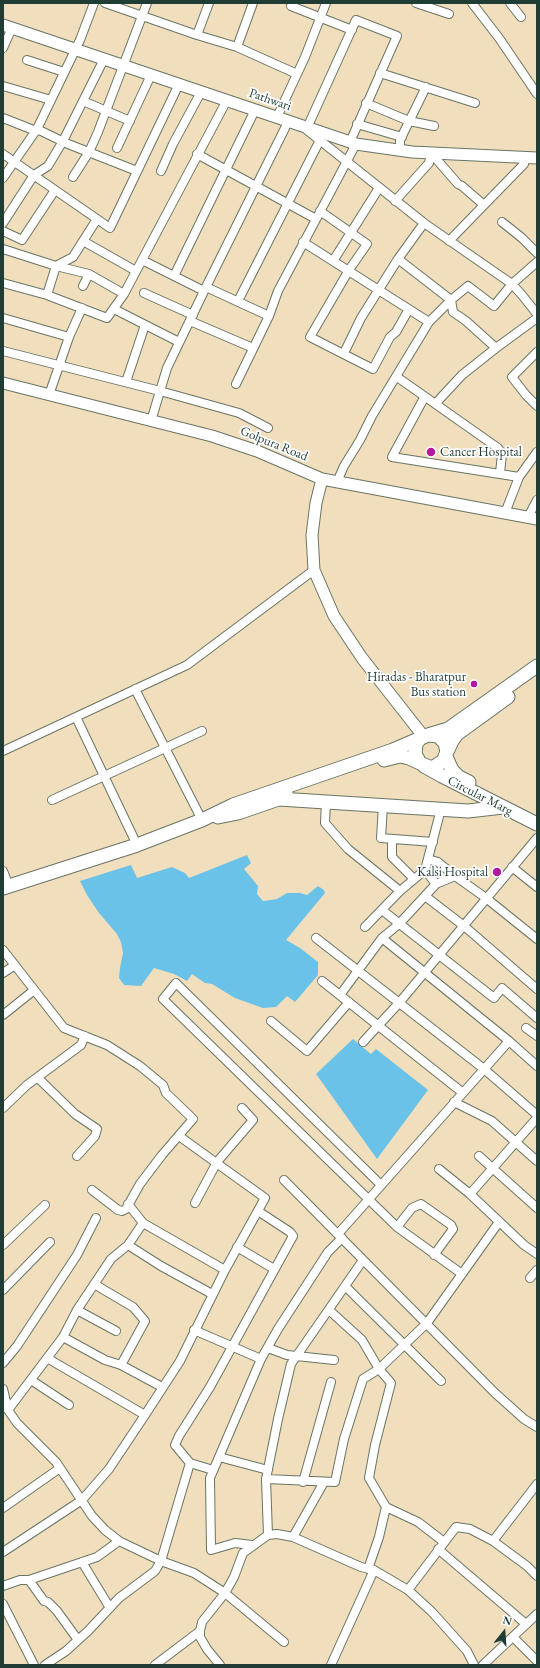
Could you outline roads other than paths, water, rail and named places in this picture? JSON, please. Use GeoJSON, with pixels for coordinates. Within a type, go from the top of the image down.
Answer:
{"type":"FeatureCollection","features":[{"type":"Feature","properties":{"kind":"main road"},"geometry":{"type":"LineString","coordinates":[[6,887],[137,844],[202,820],[233,805],[448,729],[537,666]]}},
{"type":"Feature","properties":{"kind":"main road"},"geometry":{"type":"LineString","coordinates":[[446,754],[446,747],[442,739],[438,736],[424,737],[415,749],[415,754],[422,764],[434,767],[443,761],[452,741],[457,734],[537,676]]}},
{"type":"Feature","properties":{"kind":"main road","name":"Circular Marg"},"geometry":{"type":"LineString","coordinates":[[446,754],[449,766],[459,777],[537,816]]}},
{"type":"Feature","properties":{"kind":"main road","name":"Circular Marg"},"geometry":{"type":"LineString","coordinates":[[202,820],[238,814],[278,798],[400,756],[422,764],[442,776],[537,824]]}},
{"type":"Feature","properties":{"kind":"main road"},"geometry":{"type":"LineString","coordinates":[[278,798],[468,811],[503,807]]}},
{"type":"Feature","properties":{"kind":"street"},"geometry":{"type":"LineString","coordinates":[[3,178],[36,130],[76,49],[94,3]]}},
{"type":"Feature","properties":{"kind":"street"},"geometry":{"type":"LineString","coordinates":[[105,3],[197,35],[237,47],[297,74]]}},
{"type":"Feature","properties":{"kind":"street"},"geometry":{"type":"LineString","coordinates":[[73,177],[88,152],[106,110],[147,3]]}},
{"type":"Feature","properties":{"kind":"street"},"geometry":{"type":"LineString","coordinates":[[197,35],[209,3]]}},
{"type":"Feature","properties":{"kind":"street"},"geometry":{"type":"LineString","coordinates":[[237,47],[253,3]]}},
{"type":"Feature","properties":{"kind":"street"},"geometry":{"type":"LineString","coordinates":[[277,117],[297,74],[326,3]]}},
{"type":"Feature","properties":{"kind":"street"},"geometry":{"type":"LineString","coordinates":[[416,3],[450,14]]}},
{"type":"Feature","properties":{"kind":"street"},"geometry":{"type":"LineString","coordinates":[[472,3],[499,38],[537,94]]}},
{"type":"Feature","properties":{"kind":"street"},"geometry":{"type":"LineString","coordinates":[[510,3],[521,16]]}},
{"type":"Feature","properties":{"kind":"street"},"geometry":{"type":"LineString","coordinates":[[291,6],[352,30]]}},
{"type":"Feature","properties":{"kind":"street"},"geometry":{"type":"LineString","coordinates":[[236,384],[269,316],[278,291],[346,161],[357,124],[397,36],[356,20],[305,127],[320,140],[346,161],[379,188],[424,223],[512,284],[537,314]]}},
{"type":"Feature","properties":{"kind":"street"},"geometry":{"type":"LineString","coordinates":[[3,48],[7,26]]}},
{"type":"Feature","properties":{"kind":"street","name":"Pathwari"},"geometry":{"type":"LineString","coordinates":[[7,26],[352,143],[400,151],[532,158]]}},
{"type":"Feature","properties":{"kind":"street"},"geometry":{"type":"LineString","coordinates":[[3,223],[34,175],[48,166],[63,141],[104,59]]}},
{"type":"Feature","properties":{"kind":"street"},"geometry":{"type":"LineString","coordinates":[[27,60],[64,72]]}},
{"type":"Feature","properties":{"kind":"street"},"geometry":{"type":"LineString","coordinates":[[380,73],[475,103]]}},
{"type":"Feature","properties":{"kind":"street"},"geometry":{"type":"LineString","coordinates":[[117,148],[151,75]]}},
{"type":"Feature","properties":{"kind":"street"},"geometry":{"type":"LineString","coordinates":[[3,154],[110,228],[179,84]]}},
{"type":"Feature","properties":{"kind":"street"},"geometry":{"type":"LineString","coordinates":[[3,86],[51,100]]}},
{"type":"Feature","properties":{"kind":"street"},"geometry":{"type":"LineString","coordinates":[[400,151],[400,140],[426,87]]}},
{"type":"Feature","properties":{"kind":"street"},"geometry":{"type":"LineString","coordinates":[[161,171],[172,144],[201,92]]}},
{"type":"Feature","properties":{"kind":"street"},"geometry":{"type":"LineString","coordinates":[[3,283],[47,295],[107,318],[124,294],[227,100]]}},
{"type":"Feature","properties":{"kind":"street"},"geometry":{"type":"LineString","coordinates":[[83,101],[130,121]]}},
{"type":"Feature","properties":{"kind":"street"},"geometry":{"type":"LineString","coordinates":[[366,104],[409,121],[434,126]]}},
{"type":"Feature","properties":{"kind":"street"},"geometry":{"type":"LineString","coordinates":[[174,276],[255,110]]}},
{"type":"Feature","properties":{"kind":"street"},"geometry":{"type":"LineString","coordinates":[[3,118],[137,171]]}},
{"type":"Feature","properties":{"kind":"street"},"geometry":{"type":"LineString","coordinates":[[151,421],[167,368],[288,122]]}},
{"type":"Feature","properties":{"kind":"street"},"geometry":{"type":"LineString","coordinates":[[357,124],[402,137]]}},
{"type":"Feature","properties":{"kind":"street"},"geometry":{"type":"LineString","coordinates":[[238,301],[320,140]]}},
{"type":"Feature","properties":{"kind":"street"},"geometry":{"type":"LineString","coordinates":[[395,200],[429,163],[431,153]]}},
{"type":"Feature","properties":{"kind":"street"},"geometry":{"type":"LineString","coordinates":[[431,153],[458,184],[484,205]]}},
{"type":"Feature","properties":{"kind":"street"},"geometry":{"type":"LineString","coordinates":[[197,154],[316,219]]}},
{"type":"Feature","properties":{"kind":"street"},"geometry":{"type":"LineString","coordinates":[[449,241],[524,164],[532,158]]}},
{"type":"Feature","properties":{"kind":"street"},"geometry":{"type":"LineString","coordinates":[[333,261],[379,188]]}},
{"type":"Feature","properties":{"kind":"street"},"geometry":{"type":"LineString","coordinates":[[3,231],[22,240],[55,190]]}},
{"type":"Feature","properties":{"kind":"street"},"geometry":{"type":"LineString","coordinates":[[320,211],[367,244],[349,270],[310,337],[344,353],[372,369],[390,337],[396,332],[409,309]]}},
{"type":"Feature","properties":{"kind":"street"},"geometry":{"type":"LineString","coordinates":[[47,295],[56,266],[73,257],[97,219]]}},
{"type":"Feature","properties":{"kind":"street"},"geometry":{"type":"LineString","coordinates":[[502,222],[522,238],[537,253]]}},
{"type":"Feature","properties":{"kind":"street"},"geometry":{"type":"LineString","coordinates":[[344,353],[362,318],[398,259],[424,223]]}},
{"type":"Feature","properties":{"kind":"street"},"geometry":{"type":"LineString","coordinates":[[83,241],[136,271]]}},
{"type":"Feature","properties":{"kind":"street"},"geometry":{"type":"LineString","coordinates":[[303,242],[429,322]]}},
{"type":"Feature","properties":{"kind":"street"},"geometry":{"type":"LineString","coordinates":[[3,249],[56,266],[89,274],[124,294]]}},
{"type":"Feature","properties":{"kind":"street"},"geometry":{"type":"LineString","coordinates":[[398,259],[451,300],[453,312],[466,321],[496,348]]}},
{"type":"Feature","properties":{"kind":"street"},"geometry":{"type":"LineString","coordinates":[[142,260],[174,276],[238,301],[269,316]]}},
{"type":"Feature","properties":{"kind":"street"},"geometry":{"type":"LineString","coordinates":[[337,482],[344,466],[360,440],[372,416],[429,322],[451,300],[468,286],[494,306],[512,284],[537,262]]}},
{"type":"Feature","properties":{"kind":"street"},"geometry":{"type":"LineString","coordinates":[[83,286],[89,274]]}},
{"type":"Feature","properties":{"kind":"street"},"geometry":{"type":"LineString","coordinates":[[144,293],[191,318],[254,348]]}},
{"type":"Feature","properties":{"kind":"street"},"geometry":{"type":"LineString","coordinates":[[49,394],[69,337],[82,308]]}},
{"type":"Feature","properties":{"kind":"street"},"geometry":{"type":"LineString","coordinates":[[114,309],[180,342]]}},
{"type":"Feature","properties":{"kind":"street"},"geometry":{"type":"LineString","coordinates":[[3,318],[69,337]]}},
{"type":"Feature","properties":{"kind":"street"},"geometry":{"type":"LineString","coordinates":[[436,403],[462,375],[537,318]]}},
{"type":"Feature","properties":{"kind":"street"},"geometry":{"type":"LineString","coordinates":[[126,382],[145,325]]}},
{"type":"Feature","properties":{"kind":"street"},"geometry":{"type":"LineString","coordinates":[[3,351],[126,382],[239,413],[268,428]]}},
{"type":"Feature","properties":{"kind":"street"},"geometry":{"type":"LineString","coordinates":[[537,352],[512,377],[526,396],[537,406]]}},
{"type":"Feature","properties":{"kind":"street"},"geometry":{"type":"LineString","coordinates":[[397,377],[424,398],[436,403],[498,448],[502,454],[500,473]]}},
{"type":"Feature","properties":{"kind":"street","name":"Golpura Road"},"geometry":{"type":"LineString","coordinates":[[3,383],[212,436],[257,451],[322,479],[533,518]]}},
{"type":"Feature","properties":{"kind":"street"},"geometry":{"type":"LineString","coordinates":[[424,398],[392,457],[428,464],[500,473],[519,477]]}},
{"type":"Feature","properties":{"kind":"street"},"geometry":{"type":"LineString","coordinates":[[505,513],[519,477],[537,452]]}},
{"type":"Feature","properties":{"kind":"street"},"geometry":{"type":"LineString","coordinates":[[322,479],[316,503],[312,536],[314,570],[334,616],[362,658],[424,737]]}},
{"type":"Feature","properties":{"kind":"street"},"geometry":{"type":"LineString","coordinates":[[533,518],[537,500]]}},
{"type":"Feature","properties":{"kind":"street"},"geometry":{"type":"LineString","coordinates":[[3,751],[187,665],[314,570]]}},
{"type":"Feature","properties":{"kind":"street"},"geometry":{"type":"LineString","coordinates":[[135,690],[202,820]]}},
{"type":"Feature","properties":{"kind":"street"},"geometry":{"type":"LineString","coordinates":[[76,717],[137,844]]}},
{"type":"Feature","properties":{"kind":"street"},"geometry":{"type":"LineString","coordinates":[[52,800],[202,731]]}},
{"type":"Feature","properties":{"kind":"street"},"geometry":{"type":"LineString","coordinates":[[326,802],[325,823],[348,849],[400,892]]}},
{"type":"Feature","properties":{"kind":"street"},"geometry":{"type":"LineString","coordinates":[[383,805],[380,838],[433,842]]}},
{"type":"Feature","properties":{"kind":"street"},"geometry":{"type":"LineString","coordinates":[[365,927],[400,892],[425,870],[441,809]]}},
{"type":"Feature","properties":{"kind":"street"},"geometry":{"type":"LineString","coordinates":[[392,838],[392,856],[414,879]]}},
{"type":"Feature","properties":{"kind":"street"},"geometry":{"type":"LineString","coordinates":[[363,1042],[399,1003],[537,838]]}},
{"type":"Feature","properties":{"kind":"street"},"geometry":{"type":"LineString","coordinates":[[428,859],[438,862],[537,939]]}},
{"type":"Feature","properties":{"kind":"street"},"geometry":{"type":"LineString","coordinates":[[512,867],[537,887]]}},
{"type":"Feature","properties":{"kind":"street"},"geometry":{"type":"LineString","coordinates":[[425,870],[436,884]]}},
{"type":"Feature","properties":{"kind":"street"},"geometry":{"type":"LineString","coordinates":[[3,872],[6,887]]}},
{"type":"Feature","properties":{"kind":"street"},"geometry":{"type":"LineString","coordinates":[[340,995],[382,938],[399,924],[436,884],[455,876]]}},
{"type":"Feature","properties":{"kind":"street"},"geometry":{"type":"LineString","coordinates":[[425,896],[464,926],[537,989]]}},
{"type":"Feature","properties":{"kind":"street"},"geometry":{"type":"LineString","coordinates":[[382,910],[494,998],[502,988],[537,1018]]}},
{"type":"Feature","properties":{"kind":"street"},"geometry":{"type":"LineString","coordinates":[[316,938],[484,1069],[537,1116],[470,1194]]}},
{"type":"Feature","properties":{"kind":"street"},"geometry":{"type":"LineString","coordinates":[[382,938],[509,1041],[537,1066]]}},
{"type":"Feature","properties":{"kind":"street"},"geometry":{"type":"LineString","coordinates":[[3,950],[64,1028],[108,1045],[140,1066],[163,1085],[166,1093],[193,1119],[140,1184],[122,1211],[118,1210],[92,1190]]}},
{"type":"Feature","properties":{"kind":"street"},"geometry":{"type":"LineString","coordinates":[[3,973],[14,965]]}},
{"type":"Feature","properties":{"kind":"street"},"geometry":{"type":"LineString","coordinates":[[322,980],[463,1093]]}},
{"type":"Feature","properties":{"kind":"street"},"geometry":{"type":"LineString","coordinates":[[381,1185],[176,983],[163,999],[397,1227],[462,1274]]}},
{"type":"Feature","properties":{"kind":"street"},"geometry":{"type":"LineString","coordinates":[[3,1015],[33,990]]}},
{"type":"Feature","properties":{"kind":"street"},"geometry":{"type":"LineString","coordinates":[[271,1021],[307,1051],[349,1002]]}},
{"type":"Feature","properties":{"kind":"street"},"geometry":{"type":"LineString","coordinates":[[526,1028],[537,1036]]}},
{"type":"Feature","properties":{"kind":"street"},"geometry":{"type":"LineString","coordinates":[[3,1108],[38,1078],[81,1045],[85,1036]]}},
{"type":"Feature","properties":{"kind":"street"},"geometry":{"type":"LineString","coordinates":[[252,1545],[235,1543],[210,1550],[210,1478],[261,1359],[278,1329],[328,1252],[368,1200],[509,1041]]}},
{"type":"Feature","properties":{"kind":"street"},"geometry":{"type":"LineString","coordinates":[[38,1078],[75,1114],[97,1129],[95,1136],[77,1156]]}},
{"type":"Feature","properties":{"kind":"street"},"geometry":{"type":"LineString","coordinates":[[454,1102],[492,1121],[537,1161]]}},
{"type":"Feature","properties":{"kind":"street"},"geometry":{"type":"LineString","coordinates":[[195,1203],[217,1162],[253,1120],[242,1108]]}},
{"type":"Feature","properties":{"kind":"street"},"geometry":{"type":"LineString","coordinates":[[3,1552],[82,1500],[109,1469],[180,1361],[212,1294],[265,1198],[217,1162],[178,1136]]}},
{"type":"Feature","properties":{"kind":"street"},"geometry":{"type":"LineString","coordinates":[[479,1156],[537,1208]]}},
{"type":"Feature","properties":{"kind":"street"},"geometry":{"type":"LineString","coordinates":[[439,1169],[470,1194],[524,1245],[537,1254]]}},
{"type":"Feature","properties":{"kind":"street"},"geometry":{"type":"LineString","coordinates":[[284,1180],[495,1393],[524,1420],[537,1427]]}},
{"type":"Feature","properties":{"kind":"street"},"geometry":{"type":"LineString","coordinates":[[128,1204],[143,1223],[225,1270]]}},
{"type":"Feature","properties":{"kind":"street"},"geometry":{"type":"LineString","coordinates":[[397,1227],[412,1208],[421,1204],[451,1225],[453,1229],[434,1255]]}},
{"type":"Feature","properties":{"kind":"street"},"geometry":{"type":"LineString","coordinates":[[3,1245],[45,1205]]}},
{"type":"Feature","properties":{"kind":"street"},"geometry":{"type":"LineString","coordinates":[[214,1470],[190,1463],[175,1445],[233,1347],[293,1236],[290,1232],[258,1211]]}},
{"type":"Feature","properties":{"kind":"street"},"geometry":{"type":"LineString","coordinates":[[3,1363],[6,1353],[17,1346],[77,1255],[96,1218]]}},
{"type":"Feature","properties":{"kind":"street"},"geometry":{"type":"LineString","coordinates":[[266,1479],[303,1482],[335,1482],[344,1439],[363,1379],[379,1369],[427,1323],[499,1222]]}},
{"type":"Feature","properties":{"kind":"street"},"geometry":{"type":"LineString","coordinates":[[8,1410],[63,1337],[94,1284],[111,1260],[128,1245],[143,1223]]}},
{"type":"Feature","properties":{"kind":"street"},"geometry":{"type":"LineString","coordinates":[[3,1290],[50,1242]]}},
{"type":"Feature","properties":{"kind":"street"},"geometry":{"type":"LineString","coordinates":[[128,1245],[161,1266],[212,1294]]}},
{"type":"Feature","properties":{"kind":"street"},"geometry":{"type":"LineString","coordinates":[[237,1247],[274,1270]]}},
{"type":"Feature","properties":{"kind":"street"},"geometry":{"type":"LineString","coordinates":[[268,1535],[266,1479],[278,1419],[292,1364],[363,1260]]}},
{"type":"Feature","properties":{"kind":"street"},"geometry":{"type":"LineString","coordinates":[[530,1278],[537,1270]]}},
{"type":"Feature","properties":{"kind":"street"},"geometry":{"type":"LineString","coordinates":[[94,1284],[133,1307],[145,1321],[121,1364]]}},
{"type":"Feature","properties":{"kind":"street"},"geometry":{"type":"LineString","coordinates":[[345,1286],[441,1381]]}},
{"type":"Feature","properties":{"kind":"street"},"geometry":{"type":"LineString","coordinates":[[78,1310],[116,1331]]}},
{"type":"Feature","properties":{"kind":"street"},"geometry":{"type":"LineString","coordinates":[[329,1310],[362,1340],[379,1369],[390,1380],[391,1386],[375,1445],[369,1478],[386,1507],[418,1522],[444,1542]]}},
{"type":"Feature","properties":{"kind":"street"},"geometry":{"type":"LineString","coordinates":[[194,1330],[261,1359]]}},
{"type":"Feature","properties":{"kind":"street"},"geometry":{"type":"LineString","coordinates":[[63,1337],[105,1360],[121,1364],[162,1387]]}},
{"type":"Feature","properties":{"kind":"street"},"geometry":{"type":"LineString","coordinates":[[268,1348],[287,1356],[334,1360]]}},
{"type":"Feature","properties":{"kind":"street"},"geometry":{"type":"LineString","coordinates":[[47,1358],[145,1415]]}},
{"type":"Feature","properties":{"kind":"street"},"geometry":{"type":"LineString","coordinates":[[31,1380],[69,1405]]}},
{"type":"Feature","properties":{"kind":"street"},"geometry":{"type":"LineString","coordinates":[[303,1482],[331,1382]]}},
{"type":"Feature","properties":{"kind":"street"},"geometry":{"type":"LineString","coordinates":[[3,1389],[8,1410],[17,1423],[56,1462],[92,1516],[105,1530],[119,1541],[161,1561],[194,1574],[225,1593],[284,1642]]}},
{"type":"Feature","properties":{"kind":"street"},"geometry":{"type":"LineString","coordinates":[[219,1457],[268,1470]]}},
{"type":"Feature","properties":{"kind":"street"},"geometry":{"type":"LineString","coordinates":[[45,1665],[66,1651],[124,1593],[155,1570],[161,1561],[190,1463]]}},
{"type":"Feature","properties":{"kind":"street"},"geometry":{"type":"LineString","coordinates":[[3,1508],[60,1468]]}},
{"type":"Feature","properties":{"kind":"street"},"geometry":{"type":"LineString","coordinates":[[293,1537],[324,1482]]}},
{"type":"Feature","properties":{"kind":"street"},"geometry":{"type":"LineString","coordinates":[[493,1542],[537,1484]]}},
{"type":"Feature","properties":{"kind":"street"},"geometry":{"type":"LineString","coordinates":[[331,1665],[371,1569],[386,1507]]}},
{"type":"Feature","properties":{"kind":"street"},"geometry":{"type":"LineString","coordinates":[[408,1590],[456,1527],[470,1530],[493,1542],[537,1576]]}},
{"type":"Feature","properties":{"kind":"street"},"geometry":{"type":"LineString","coordinates":[[220,1665],[207,1649],[200,1637],[200,1631],[206,1616],[225,1593],[234,1576],[243,1553],[252,1545],[268,1535],[277,1534],[293,1537],[361,1567],[371,1569],[408,1590],[432,1612],[467,1651],[473,1665]]}},
{"type":"Feature","properties":{"kind":"street"},"geometry":{"type":"LineString","coordinates":[[3,1586],[20,1580],[29,1580],[98,1556],[119,1541]]}},
{"type":"Feature","properties":{"kind":"street"},"geometry":{"type":"LineString","coordinates":[[438,1549],[526,1624]]}},
{"type":"Feature","properties":{"kind":"street"},"geometry":{"type":"LineString","coordinates":[[82,1562],[110,1608]]}},
{"type":"Feature","properties":{"kind":"street"},"geometry":{"type":"LineString","coordinates":[[29,1580],[44,1601],[48,1602],[57,1611],[78,1640]]}},
{"type":"Feature","properties":{"kind":"street"},"geometry":{"type":"LineString","coordinates":[[3,1604],[34,1665]]}},
{"type":"Feature","properties":{"kind":"street"},"geometry":{"type":"LineString","coordinates":[[483,1665],[537,1615]]}},
{"type":"Feature","properties":{"kind":"street"},"geometry":{"type":"LineString","coordinates":[[3,1624],[11,1621]]}},
{"type":"Feature","properties":{"kind":"street"},"geometry":{"type":"LineString","coordinates":[[155,1665],[200,1631]]}},
{"type":"Feature","properties":{"kind":"street"},"geometry":{"type":"LineString","coordinates":[[513,1637],[537,1661]]}},
{"type":"Feature","properties":{"kind":"water"},"geometry":{"type":"Polygon","coordinates":[[[247,855],[251,863],[244,869],[258,886],[257,894],[263,901],[277,899],[287,893],[300,893],[307,895],[318,886],[324,890],[325,893],[286,940],[300,948],[318,962],[318,975],[295,1002],[287,996],[276,1007],[263,1008],[235,998],[212,984],[205,983],[192,974],[187,981],[174,974],[154,968],[141,986],[124,985],[119,978],[123,953],[121,942],[117,934],[99,913],[80,881],[131,865],[137,878],[172,867],[185,873],[189,878],[247,855]]]}},
{"type":"Feature","properties":{"kind":"water"},"geometry":{"type":"Polygon","coordinates":[[[353,1039],[371,1054],[376,1049],[428,1090],[377,1159],[316,1074],[353,1039]]]}},
{"type":"Feature","properties":{"kind":"place","name":"Cancer Hospital"},"geometry":{"type":"Point","coordinates":[431,452]}},
{"type":"Feature","properties":{"kind":"place","name":"Hiradas - Bharatpur Bus station"},"geometry":{"type":"Point","coordinates":[474,684]}},
{"type":"Feature","properties":{"kind":"place","name":"Kalsi Hospital"},"geometry":{"type":"Point","coordinates":[497,872]}}]}
